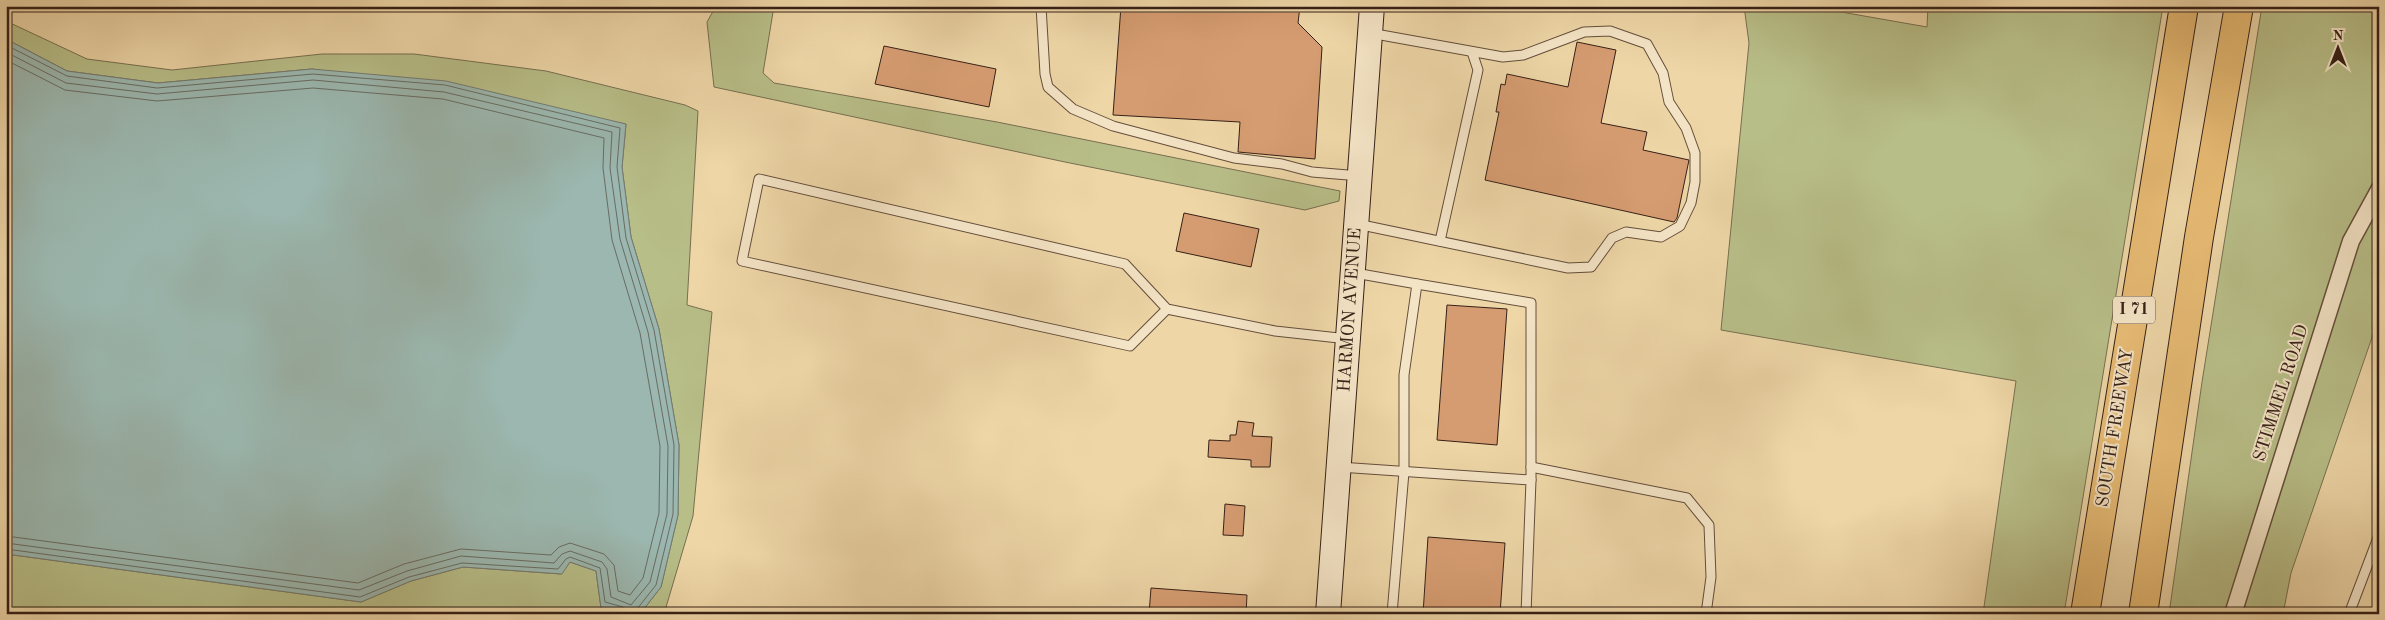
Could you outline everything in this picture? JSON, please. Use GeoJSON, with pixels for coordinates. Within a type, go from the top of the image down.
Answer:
{"type":"FeatureCollection","features":[{"type":"Feature","properties":{"kind":"highway","name":"SOUTH FREEWAY"},"geometry":{"type":"LineString","coordinates":[[2085,614],[2184,6]]}},
{"type":"Feature","properties":{"kind":"highway"},"geometry":{"type":"LineString","coordinates":[[2143,614],[2199,238],[2239,6]]}},
{"type":"Feature","properties":{"kind":"main road","name":"HARMON AVENUE"},"geometry":{"type":"LineString","coordinates":[[1328,614],[1372,6]]}},
{"type":"Feature","properties":{"kind":"street","name":"STIMMEL ROAD"},"geometry":{"type":"LineString","coordinates":[[2233,614],[2351,241],[2379,190]]}},
{"type":"Feature","properties":{"kind":"lane"},"geometry":{"type":"LineString","coordinates":[[1041,6],[1045,74],[1048,87],[1073,109],[1113,126],[1234,158],[1282,164],[1312,172],[1360,176]]}},
{"type":"Feature","properties":{"kind":"lane"},"geometry":{"type":"LineString","coordinates":[[1356,224],[1568,268],[1591,267],[1612,238],[1626,232],[1661,237],[1680,226],[1691,203],[1694,189],[1695,153],[1686,128],[1669,102],[1663,73],[1647,44],[1610,31],[1584,32],[1523,55],[1503,57],[1370,33]]}},
{"type":"Feature","properties":{"kind":"lane"},"geometry":{"type":"LineString","coordinates":[[1440,240],[1478,70],[1472,52]]}},
{"type":"Feature","properties":{"kind":"lane"},"geometry":{"type":"LineString","coordinates":[[1166,310],[1130,346],[742,261],[759,179],[1125,264],[1166,310],[1275,331],[1348,339]]}},
{"type":"Feature","properties":{"kind":"lane"},"geometry":{"type":"LineString","coordinates":[[1353,273],[1531,303],[1531,480],[1526,614]]}},
{"type":"Feature","properties":{"kind":"lane"},"geometry":{"type":"LineString","coordinates":[[1392,614],[1404,472],[1404,375],[1417,284]]}},
{"type":"Feature","properties":{"kind":"lane"},"geometry":{"type":"LineString","coordinates":[[1339,467],[1531,480]]}},
{"type":"Feature","properties":{"kind":"lane"},"geometry":{"type":"LineString","coordinates":[[1531,467],[1687,498],[1709,525],[1711,577],[1706,614]]}},
{"type":"Feature","properties":{"kind":"lane"},"geometry":{"type":"LineString","coordinates":[[2349,614],[2379,535]]}},
{"type":"Feature","properties":{"kind":"green space"},"geometry":{"type":"Polygon","coordinates":[[[716,6],[774,6],[763,73],[774,83],[997,122],[1340,191],[1339,201],[1305,210],[1065,162],[714,87],[707,22],[716,6]]]}},
{"type":"Feature","properties":{"kind":"green space"},"geometry":{"type":"Polygon","coordinates":[[[1744,6],[1807,6],[1927,27],[1928,6],[2163,6],[2064,614],[1983,614],[2016,381],[1721,330],[1749,43],[1744,6]]]}},
{"type":"Feature","properties":{"kind":"green space"},"geometry":{"type":"Polygon","coordinates":[[[2262,6],[2379,6],[2379,176],[2373,182],[2348,232],[2228,614],[2169,614],[2202,382],[2262,6]]]}},
{"type":"Feature","properties":{"kind":"green space"},"geometry":{"type":"Polygon","coordinates":[[[6,21],[87,59],[172,70],[322,54],[414,54],[546,71],[685,105],[698,111],[687,305],[712,312],[693,516],[664,614],[640,614],[661,587],[678,515],[679,445],[659,329],[631,237],[622,167],[626,124],[312,69],[158,83],[67,71],[6,39],[6,21]]]}},
{"type":"Feature","properties":{"kind":"green space"},"geometry":{"type":"Polygon","coordinates":[[[2379,200],[2379,317],[2291,573],[2283,614],[2243,614],[2248,591],[2355,248],[2379,200]]]}},
{"type":"Feature","properties":{"kind":"green space"},"geometry":{"type":"Polygon","coordinates":[[[6,554],[361,602],[411,581],[463,567],[561,574],[570,562],[596,571],[601,608],[634,614],[6,614],[6,554]]]}},
{"type":"Feature","properties":{"kind":"water"},"geometry":{"type":"Polygon","coordinates":[[[6,39],[67,71],[158,83],[312,69],[446,81],[626,124],[622,167],[631,237],[659,329],[679,445],[678,515],[661,587],[640,614],[601,608],[596,571],[570,562],[562,574],[463,567],[411,581],[361,602],[6,554],[6,39]]]}},
{"type":"Feature","properties":{"kind":"building"},"geometry":{"type":"Polygon","coordinates":[[[1121,6],[1300,6],[1298,23],[1322,47],[1315,159],[1238,152],[1240,122],[1113,115],[1121,6]]]}},
{"type":"Feature","properties":{"kind":"building"},"geometry":{"type":"Polygon","coordinates":[[[1577,42],[1616,50],[1601,123],[1647,132],[1643,150],[1689,160],[1677,218],[1674,222],[1485,180],[1499,112],[1496,112],[1501,84],[1505,85],[1507,74],[1568,87],[1577,42]]]}},
{"type":"Feature","properties":{"kind":"building"},"geometry":{"type":"Polygon","coordinates":[[[884,46],[996,69],[989,107],[875,84],[884,46]]]}},
{"type":"Feature","properties":{"kind":"building"},"geometry":{"type":"Polygon","coordinates":[[[1184,213],[1259,229],[1251,267],[1176,251],[1184,213]]]}},
{"type":"Feature","properties":{"kind":"building"},"geometry":{"type":"Polygon","coordinates":[[[1447,305],[1507,309],[1497,445],[1437,440],[1447,305]]]}},
{"type":"Feature","properties":{"kind":"building"},"geometry":{"type":"Polygon","coordinates":[[[1238,421],[1254,423],[1252,436],[1272,437],[1270,467],[1251,467],[1251,460],[1208,457],[1209,440],[1230,441],[1230,435],[1236,435],[1238,421]]]}},
{"type":"Feature","properties":{"kind":"building"},"geometry":{"type":"Polygon","coordinates":[[[1225,504],[1245,506],[1243,536],[1223,535],[1225,504]]]}},
{"type":"Feature","properties":{"kind":"building"},"geometry":{"type":"Polygon","coordinates":[[[1428,537],[1505,543],[1500,614],[1423,614],[1428,537]]]}},
{"type":"Feature","properties":{"kind":"building"},"geometry":{"type":"Polygon","coordinates":[[[1151,588],[1247,595],[1246,614],[1149,614],[1151,588]]]}}]}
